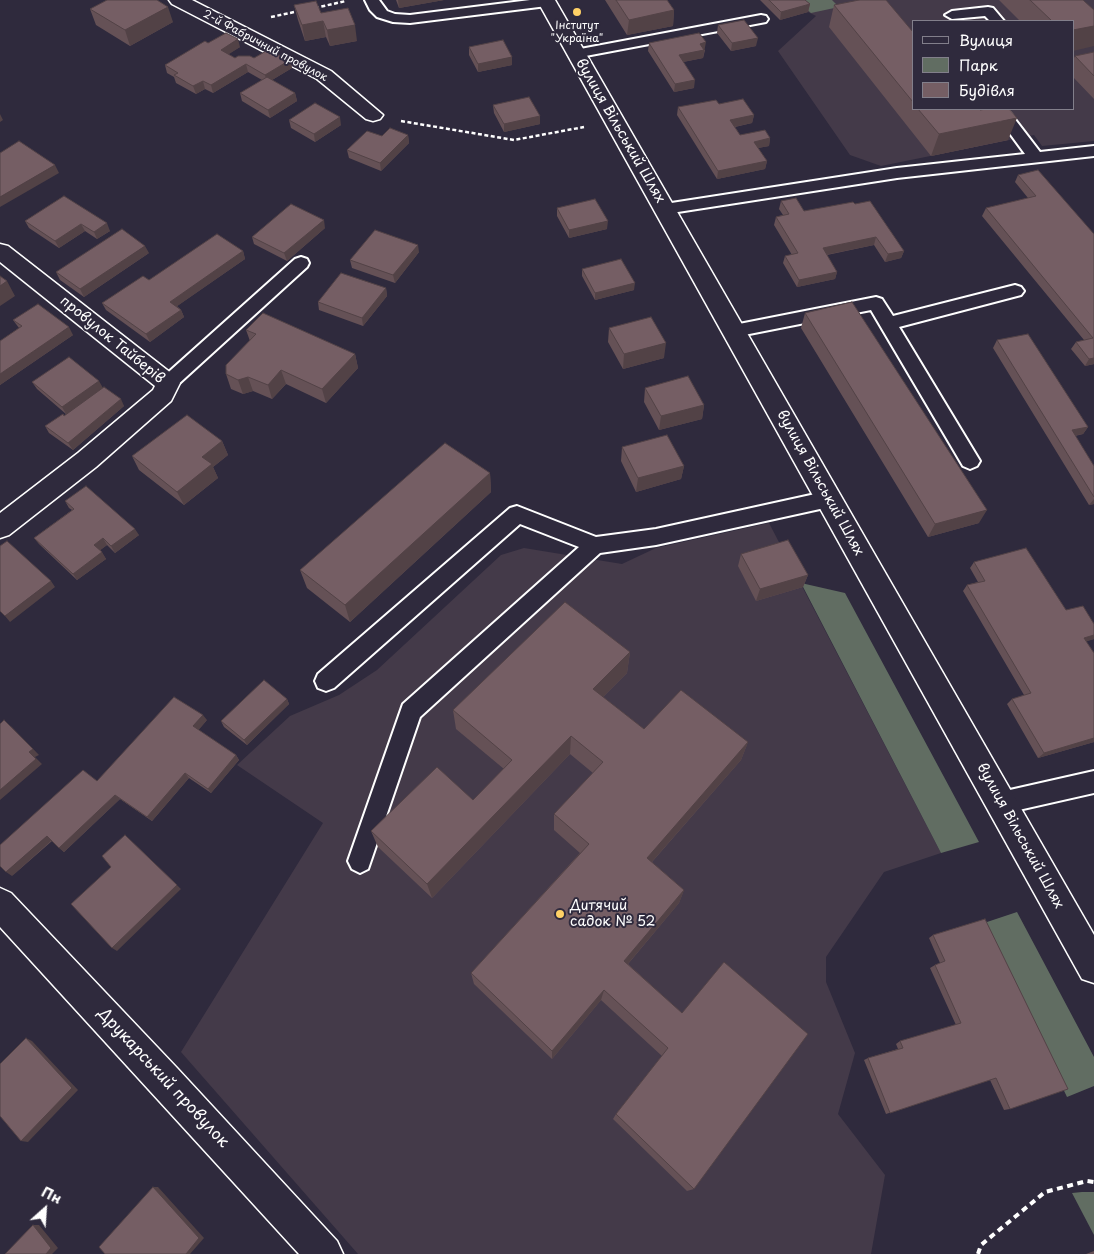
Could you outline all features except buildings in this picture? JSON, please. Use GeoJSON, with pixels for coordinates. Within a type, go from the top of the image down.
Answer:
{"type":"FeatureCollection","features":[{"type":"Feature","properties":{"kind":"street","name":"2-й Фабричний провулок"},"geometry":{"type":"LineString","coordinates":[[178,0],[324,75],[373,115]]}},
{"type":"Feature","properties":{"kind":"street","name":"вулиця Вільський Шлях"},"geometry":{"type":"LineString","coordinates":[[546,1],[1094,967]]}},
{"type":"Feature","properties":{"kind":"street","name":"провулок Тайберів"},"geometry":{"type":"LineString","coordinates":[[0,251],[168,382],[163,394],[130,424],[87,460],[0,527]]}},
{"type":"Feature","properties":{"kind":"street","name":"Друкарський провулок"},"geometry":{"type":"LineString","coordinates":[[0,904],[165,1080],[324,1254]]}},
{"type":"Feature","properties":{"kind":"lane"},"geometry":{"type":"LineString","coordinates":[[372,0],[375,7],[382,14],[393,18],[410,19],[478,5],[546,1]]}},
{"type":"Feature","properties":{"kind":"lane"},"geometry":{"type":"LineString","coordinates":[[952,15],[988,11],[995,20]]}},
{"type":"Feature","properties":{"kind":"lane"},"geometry":{"type":"LineString","coordinates":[[575,54],[761,19]]}},
{"type":"Feature","properties":{"kind":"lane"},"geometry":{"type":"LineString","coordinates":[[1000,110],[1036,158]]}},
{"type":"Feature","properties":{"kind":"lane"},"geometry":{"type":"LineString","coordinates":[[665,209],[897,173],[1094,151]]}},
{"type":"Feature","properties":{"kind":"lane"},"geometry":{"type":"LineString","coordinates":[[1076,154],[1094,167]]}},
{"type":"Feature","properties":{"kind":"lane"},"geometry":{"type":"LineString","coordinates":[[168,382],[302,263]]}},
{"type":"Feature","properties":{"kind":"lane"},"geometry":{"type":"LineString","coordinates":[[888,324],[1015,291]]}},
{"type":"Feature","properties":{"kind":"lane"},"geometry":{"type":"LineString","coordinates":[[734,331],[876,303],[970,460]]}},
{"type":"Feature","properties":{"kind":"lane"},"geometry":{"type":"LineString","coordinates":[[326,681],[517,514],[595,545],[656,537],[829,499]]}},
{"type":"Feature","properties":{"kind":"lane"},"geometry":{"type":"LineString","coordinates":[[360,861],[411,711],[595,545]]}},
{"type":"Feature","properties":{"kind":"lane"},"geometry":{"type":"LineString","coordinates":[[1001,803],[1094,782]]}},
{"type":"Feature","properties":{"kind":"path"},"geometry":{"type":"LineString","coordinates":[[314,8],[353,0]]}},
{"type":"Feature","properties":{"kind":"path"},"geometry":{"type":"LineString","coordinates":[[229,26],[305,10]]}},
{"type":"Feature","properties":{"kind":"path"},"geometry":{"type":"LineString","coordinates":[[373,115],[414,124],[514,140],[614,121]]}},
{"type":"Feature","properties":{"kind":"path"},"geometry":{"type":"LineString","coordinates":[[978,1254],[981,1245],[1045,1192],[1087,1181],[1094,1182]]}},
{"type":"Feature","properties":{"kind":"shaded area"},"geometry":{"type":"Polygon","coordinates":[[[794,0],[1094,0],[1094,141],[1042,146],[1034,135],[881,166],[850,155],[778,51],[816,16],[794,0]]]}},
{"type":"Feature","properties":{"kind":"shaded area","name":"Дитячий садок № 52"},"geometry":{"type":"Polygon","coordinates":[[[769,523],[941,853],[884,872],[826,957],[826,982],[855,1053],[838,1114],[885,1175],[871,1254],[358,1254],[181,1052],[323,823],[237,765],[290,716],[339,695],[377,670],[501,555],[524,548],[622,564],[656,548],[769,523]]]}},
{"type":"Feature","properties":{"kind":"green space"},"geometry":{"type":"Polygon","coordinates":[[[796,0],[832,0],[839,7],[811,13],[796,0]]]}},
{"type":"Feature","properties":{"kind":"green space"},"geometry":{"type":"Polygon","coordinates":[[[801,583],[845,593],[979,842],[941,853],[801,583]]]}},
{"type":"Feature","properties":{"kind":"green space"},"geometry":{"type":"Polygon","coordinates":[[[1017,912],[1094,1057],[1094,1086],[1067,1097],[984,923],[1017,912]]]}},
{"type":"Feature","properties":{"kind":"green space"},"geometry":{"type":"Polygon","coordinates":[[[1094,1192],[1094,1235],[1072,1193],[1094,1192]]]}},
{"type":"Feature","properties":{"kind":"place","name":"Інститут \"Україна\""},"geometry":{"type":"Point","coordinates":[577,12]}},
{"type":"Feature","properties":{"kind":"place","name":"Дитячий садок № 52"},"geometry":{"type":"Point","coordinates":[560,914]}}]}
